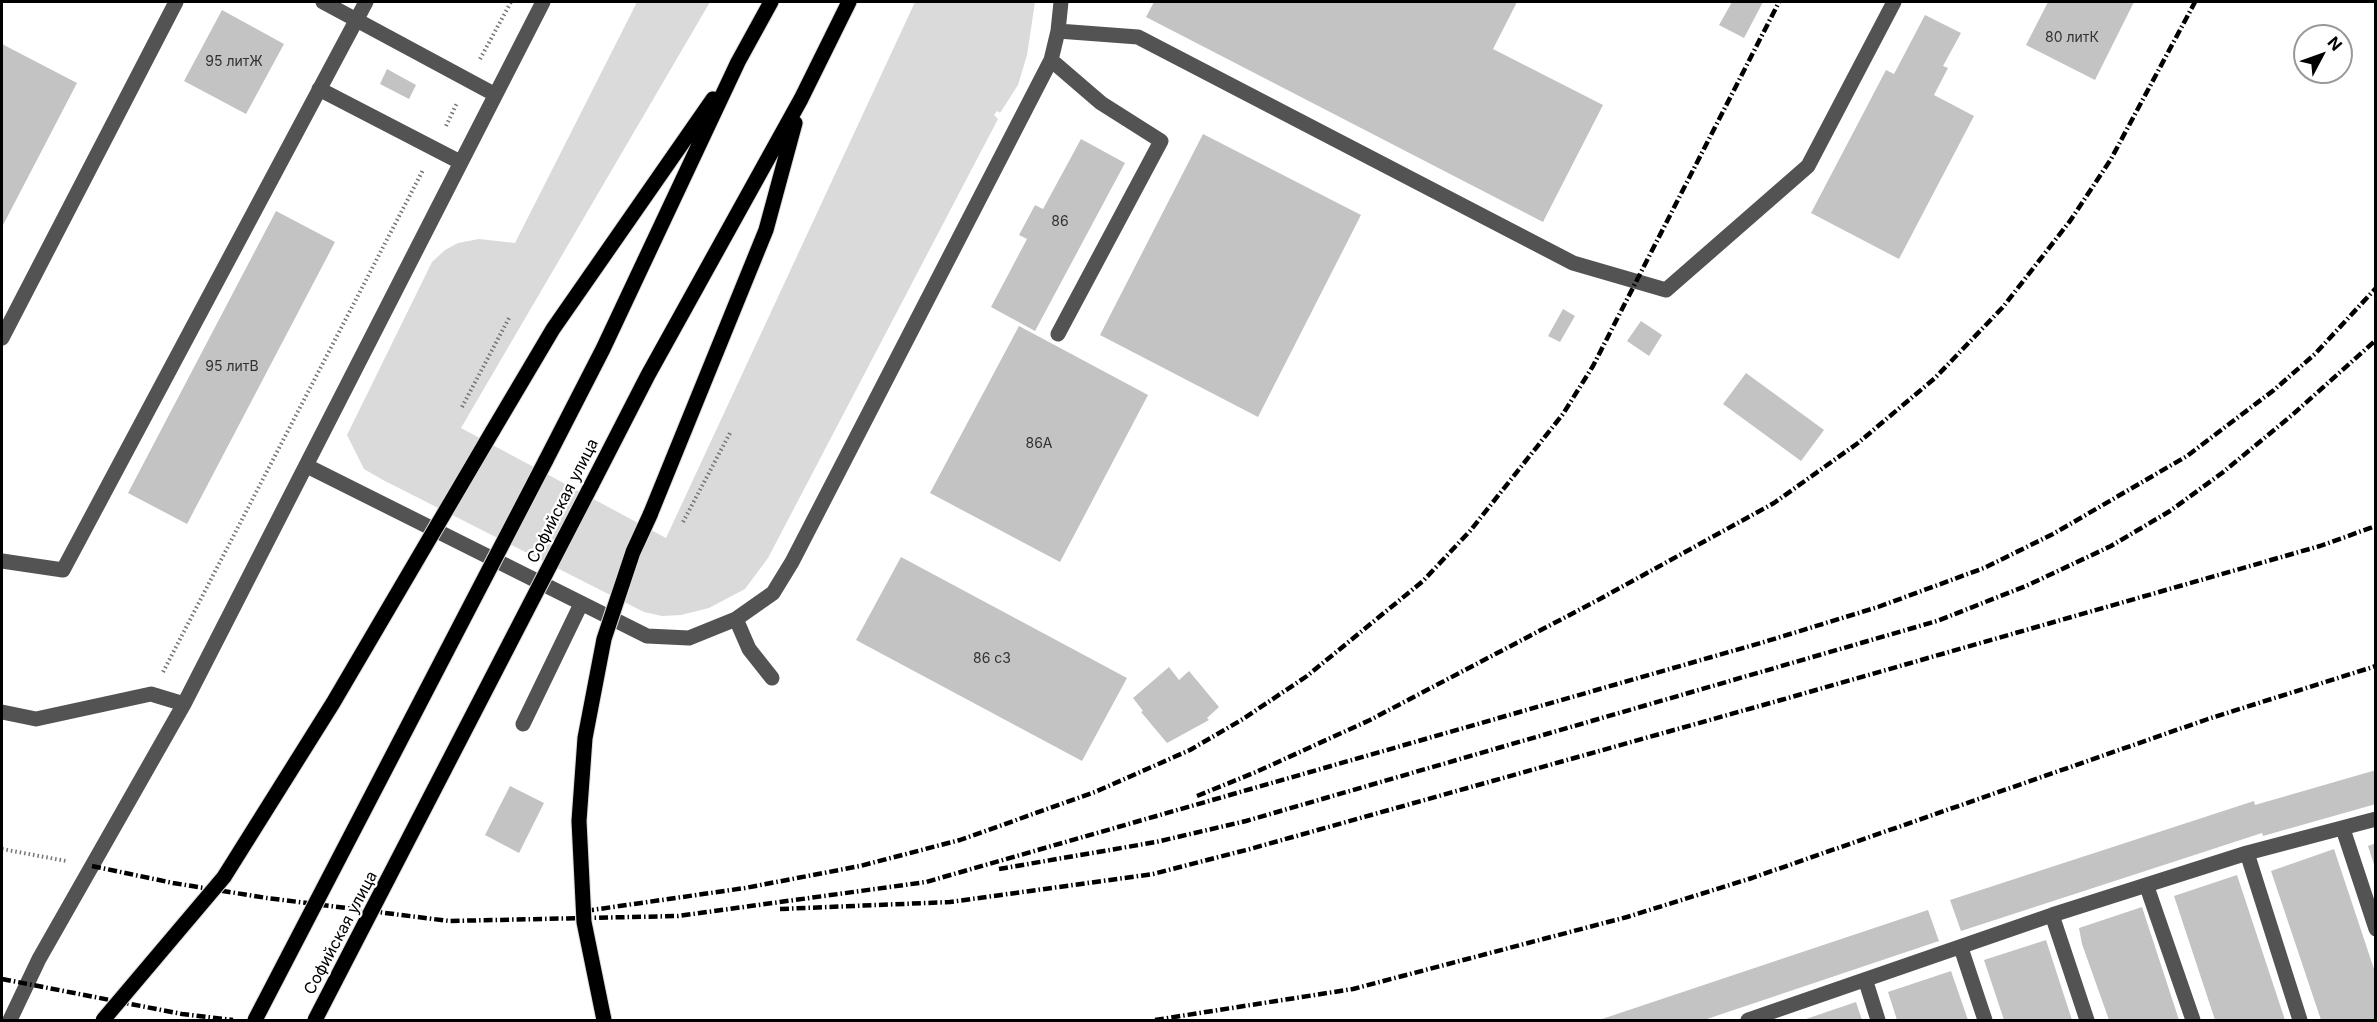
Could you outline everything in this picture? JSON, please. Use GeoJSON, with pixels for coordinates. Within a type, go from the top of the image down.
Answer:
{"type":"FeatureCollection","features":[{"type":"Feature","properties":{"kind":"main road","name":"Софийская улица"},"geometry":{"type":"LineString","coordinates":[[255,1020],[603,349],[738,62],[771,2]]}},
{"type":"Feature","properties":{"kind":"main road","name":"Софийская улица"},"geometry":{"type":"LineString","coordinates":[[315,1020],[648,375],[801,99],[849,2]]}},
{"type":"Feature","properties":{"kind":"main road"},"geometry":{"type":"LineString","coordinates":[[103,1020],[224,876],[333,703],[553,328],[738,62]]}},
{"type":"Feature","properties":{"kind":"main road"},"geometry":{"type":"LineString","coordinates":[[604,1020],[584,922],[579,821],[585,738],[604,639],[633,552],[766,230],[801,99]]}},
{"type":"Feature","properties":{"kind":"street"},"geometry":{"type":"LineString","coordinates":[[2,338],[176,2]]}},
{"type":"Feature","properties":{"kind":"street"},"geometry":{"type":"LineString","coordinates":[[323,2],[494,94]]}},
{"type":"Feature","properties":{"kind":"street"},"geometry":{"type":"LineString","coordinates":[[2,561],[63,570],[366,2]]}},
{"type":"Feature","properties":{"kind":"street"},"geometry":{"type":"LineString","coordinates":[[10,1020],[39,959],[184,705],[543,2]]}},
{"type":"Feature","properties":{"kind":"street"},"geometry":{"type":"LineString","coordinates":[[307,466],[647,636],[689,638],[736,619],[773,594],[792,562],[1051,60],[1058,31],[1061,2]]}},
{"type":"Feature","properties":{"kind":"street"},"geometry":{"type":"LineString","coordinates":[[1058,31],[1138,37],[1573,263],[1666,290],[1808,166],[1894,2]]}},
{"type":"Feature","properties":{"kind":"street"},"geometry":{"type":"LineString","coordinates":[[1051,60],[1101,103],[1161,141],[1058,334]]}},
{"type":"Feature","properties":{"kind":"street"},"geometry":{"type":"LineString","coordinates":[[319,89],[460,162]]}},
{"type":"Feature","properties":{"kind":"street"},"geometry":{"type":"LineString","coordinates":[[523,724],[581,604]]}},
{"type":"Feature","properties":{"kind":"street"},"geometry":{"type":"LineString","coordinates":[[736,619],[749,649],[772,678]]}},
{"type":"Feature","properties":{"kind":"street"},"geometry":{"type":"LineString","coordinates":[[2,712],[36,719],[151,694],[184,705]]}},
{"type":"Feature","properties":{"kind":"street"},"geometry":{"type":"LineString","coordinates":[[1748,1020],[1768,1017],[2052,915],[2147,887],[2247,853],[2376,819]]}},
{"type":"Feature","properties":{"kind":"street"},"geometry":{"type":"LineString","coordinates":[[2343,829],[2376,928]]}},
{"type":"Feature","properties":{"kind":"street"},"geometry":{"type":"LineString","coordinates":[[2247,853],[2300,1020]]}},
{"type":"Feature","properties":{"kind":"street"},"geometry":{"type":"LineString","coordinates":[[2147,887],[2193,1020]]}},
{"type":"Feature","properties":{"kind":"street"},"geometry":{"type":"LineString","coordinates":[[2052,915],[2086,1020]]}},
{"type":"Feature","properties":{"kind":"street"},"geometry":{"type":"LineString","coordinates":[[1961,948],[1985,1020]]}},
{"type":"Feature","properties":{"kind":"street"},"geometry":{"type":"LineString","coordinates":[[1866,982],[1878,1020]]}},
{"type":"Feature","properties":{"kind":"path"},"geometry":{"type":"LineString","coordinates":[[151,694],[511,2]]}},
{"type":"Feature","properties":{"kind":"path"},"geometry":{"type":"LineString","coordinates":[[462,407],[509,318]]}},
{"type":"Feature","properties":{"kind":"path"},"geometry":{"type":"LineString","coordinates":[[683,522],[730,433]]}},
{"type":"Feature","properties":{"kind":"path"},"geometry":{"type":"LineString","coordinates":[[2,849],[92,866]]}},
{"type":"Feature","properties":{"kind":"shaded area"},"geometry":{"type":"Polygon","coordinates":[[[637,2],[710,2],[461,428],[666,538],[915,2],[1035,2],[1027,55],[1018,85],[1000,113],[997,111],[994,115],[998,119],[768,558],[745,589],[709,608],[681,615],[662,616],[644,612],[383,480],[364,469],[347,435],[432,262],[445,250],[458,243],[479,239],[515,243],[637,2]]]}},
{"type":"Feature","properties":{"kind":"building"},"geometry":{"type":"Polygon","coordinates":[[[1154,2],[1517,2],[1493,49],[1603,105],[1543,222],[1146,17],[1154,2]]]}},
{"type":"Feature","properties":{"kind":"building"},"geometry":{"type":"Polygon","coordinates":[[[1732,2],[1763,2],[1744,38],[1719,25],[1732,2]]]}},
{"type":"Feature","properties":{"kind":"building"},"geometry":{"type":"Polygon","coordinates":[[[2048,2],[2134,2],[2095,80],[2026,45],[2048,2]]]}},
{"type":"Feature","properties":{"kind":"building"},"geometry":{"type":"Polygon","coordinates":[[[222,10],[284,44],[246,114],[184,81],[222,10]]]}},
{"type":"Feature","properties":{"kind":"building"},"geometry":{"type":"Polygon","coordinates":[[[1925,15],[1961,33],[1943,66],[1948,68],[1934,95],[1974,116],[1899,259],[1811,213],[1886,70],[1894,74],[1925,15]]]}},
{"type":"Feature","properties":{"kind":"building"},"geometry":{"type":"Polygon","coordinates":[[[2,44],[77,83],[2,227],[2,44]]]}},
{"type":"Feature","properties":{"kind":"building"},"geometry":{"type":"Polygon","coordinates":[[[387,69],[416,85],[409,99],[380,84],[387,69]]]}},
{"type":"Feature","properties":{"kind":"building"},"geometry":{"type":"Polygon","coordinates":[[[1203,134],[1361,215],[1258,417],[1100,335],[1203,134]]]}},
{"type":"Feature","properties":{"kind":"building"},"geometry":{"type":"Polygon","coordinates":[[[1081,139],[1125,163],[1035,331],[991,307],[1027,239],[1019,235],[1035,205],[1043,209],[1081,139]]]}},
{"type":"Feature","properties":{"kind":"building"},"geometry":{"type":"Polygon","coordinates":[[[276,211],[335,242],[187,524],[128,493],[276,211]]]}},
{"type":"Feature","properties":{"kind":"building"},"geometry":{"type":"Polygon","coordinates":[[[1563,309],[1575,316],[1560,342],[1548,336],[1563,309]]]}},
{"type":"Feature","properties":{"kind":"building"},"geometry":{"type":"Polygon","coordinates":[[[1641,321],[1662,335],[1649,356],[1627,341],[1641,321]]]}},
{"type":"Feature","properties":{"kind":"building"},"geometry":{"type":"Polygon","coordinates":[[[1019,326],[1148,395],[1060,562],[930,493],[1019,326]]]}},
{"type":"Feature","properties":{"kind":"building"},"geometry":{"type":"Polygon","coordinates":[[[1746,373],[1824,430],[1801,461],[1723,404],[1746,373]]]}},
{"type":"Feature","properties":{"kind":"building"},"geometry":{"type":"Polygon","coordinates":[[[901,557],[1127,678],[1082,761],[856,640],[901,557]]]}},
{"type":"Feature","properties":{"kind":"building"},"geometry":{"type":"Polygon","coordinates":[[[1169,667],[1179,680],[1189,671],[1219,707],[1207,718],[1209,720],[1167,743],[1141,712],[1143,711],[1133,698],[1169,667]]]}},
{"type":"Feature","properties":{"kind":"building"},"geometry":{"type":"Polygon","coordinates":[[[2376,770],[2376,804],[2263,836],[2262,833],[1961,931],[1950,900],[2254,801],[2255,805],[2376,770]]]}},
{"type":"Feature","properties":{"kind":"building"},"geometry":{"type":"Polygon","coordinates":[[[510,786],[544,803],[519,853],[485,835],[510,786]]]}},
{"type":"Feature","properties":{"kind":"building"},"geometry":{"type":"Polygon","coordinates":[[[2376,843],[2376,868],[2375,868],[2368,846],[2376,843]]]}},
{"type":"Feature","properties":{"kind":"building"},"geometry":{"type":"Polygon","coordinates":[[[2334,849],[2376,975],[2376,1020],[2321,1020],[2271,871],[2334,849]]]}},
{"type":"Feature","properties":{"kind":"building"},"geometry":{"type":"Polygon","coordinates":[[[2237,875],[2285,1020],[2215,1020],[2174,896],[2237,875]]]}},
{"type":"Feature","properties":{"kind":"building"},"geometry":{"type":"Polygon","coordinates":[[[2142,907],[2179,1020],[2109,1020],[2082,944],[2079,928],[2142,907]]]}},
{"type":"Feature","properties":{"kind":"building"},"geometry":{"type":"Polygon","coordinates":[[[1928,910],[1939,941],[1704,1020],[1599,1020],[1928,910]]]}},
{"type":"Feature","properties":{"kind":"building"},"geometry":{"type":"Polygon","coordinates":[[[2046,940],[2072,1020],[2004,1020],[1984,960],[2046,940]]]}},
{"type":"Feature","properties":{"kind":"building"},"geometry":{"type":"Polygon","coordinates":[[[1951,971],[1968,1020],[1897,1020],[1888,992],[1951,971]]]}},
{"type":"Feature","properties":{"kind":"building"},"geometry":{"type":"Polygon","coordinates":[[[1856,1002],[1862,1020],[1803,1020],[1856,1002]]]}},
{"type":"Feature","properties":{"kind":"railway"},"geometry":{"type":"LineString","coordinates":[[585,911],[745,888],[860,866],[960,840],[1095,792],[1190,750],[1243,719],[1307,676],[1423,581],[1470,531],[1563,414],[1593,366],[1779,2]]}},
{"type":"Feature","properties":{"kind":"railway"},"geometry":{"type":"LineString","coordinates":[[1197,796],[1370,720],[1598,600],[1774,503],[1858,443],[1935,378],[2003,307],[2070,221],[2111,159],[2195,2]]}},
{"type":"Feature","properties":{"kind":"railway"},"geometry":{"type":"LineString","coordinates":[[92,866],[173,883],[267,898],[449,921],[678,916],[926,882],[1764,642],[1878,607],[1984,568],[2053,534],[2187,456],[2274,390],[2315,354],[2376,288]]}},
{"type":"Feature","properties":{"kind":"railway"},"geometry":{"type":"LineString","coordinates":[[999,869],[1156,842],[1246,821],[1937,621],[2026,586],[2111,546],[2170,511],[2222,473],[2291,416],[2376,340]]}},
{"type":"Feature","properties":{"kind":"railway"},"geometry":{"type":"LineString","coordinates":[[780,909],[950,902],[1153,874],[1250,849],[1781,700],[2320,546],[2376,526]]}},
{"type":"Feature","properties":{"kind":"railway"},"geometry":{"type":"LineString","coordinates":[[1155,1020],[1353,989],[1627,917],[1752,878],[2208,719],[2376,666]]}},
{"type":"Feature","properties":{"kind":"railway"},"geometry":{"type":"LineString","coordinates":[[2,979],[182,1014],[233,1020]]}}]}
